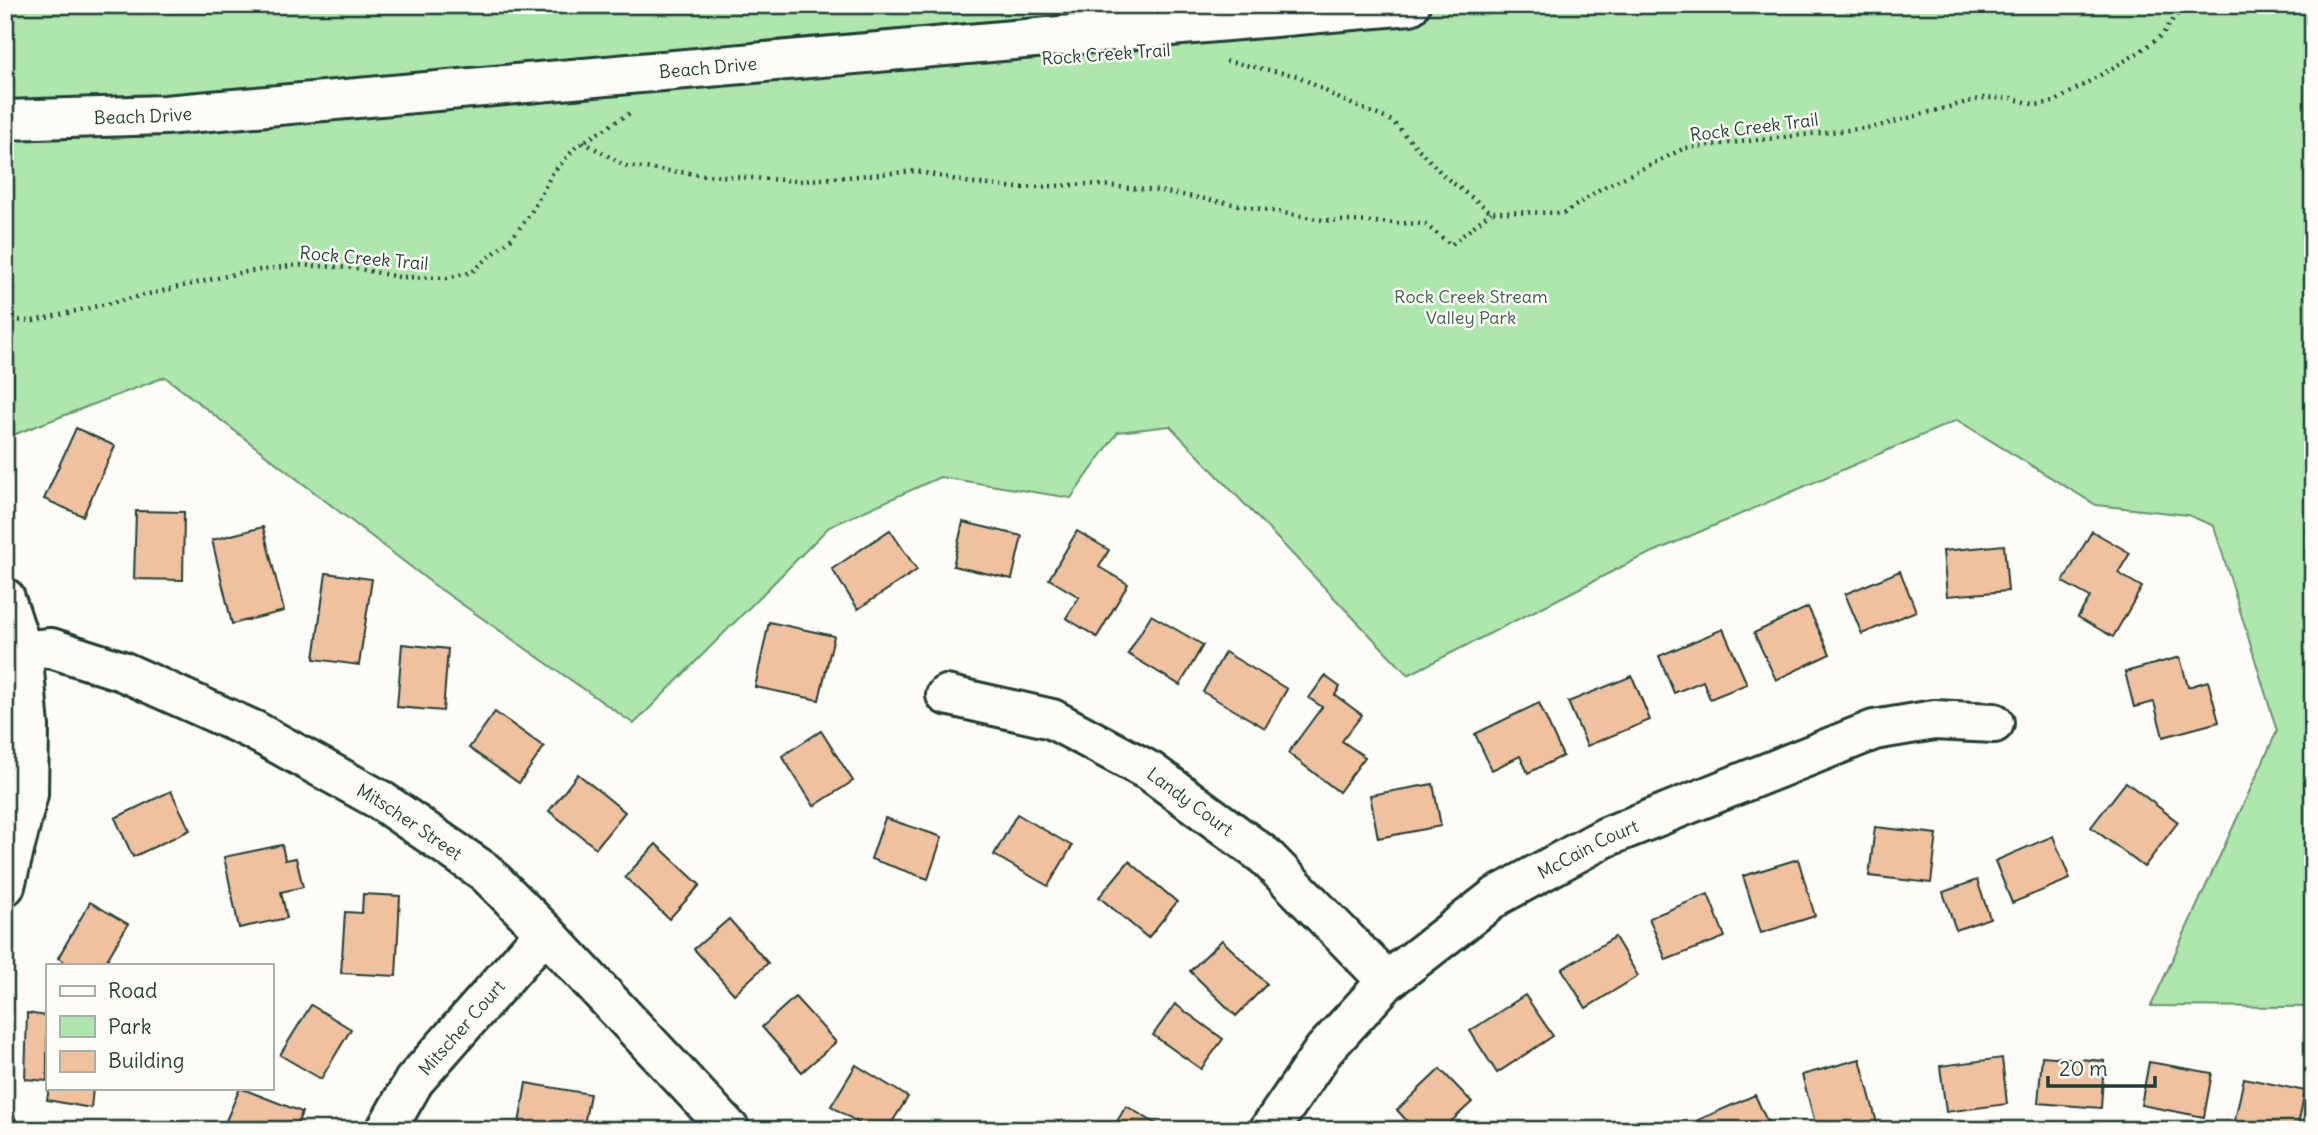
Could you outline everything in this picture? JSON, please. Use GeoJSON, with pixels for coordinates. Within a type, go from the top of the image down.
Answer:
{"type":"FeatureCollection","features":[{"type":"Feature","properties":{"kind":"street","name":"Beach Drive"},"geometry":{"type":"LineString","coordinates":[[5,120],[165,115],[1410,5]]}},
{"type":"Feature","properties":{"kind":"street"},"geometry":{"type":"LineString","coordinates":[[5,598],[29,727],[28,794],[5,886]]}},
{"type":"Feature","properties":{"kind":"street","name":"Mitscher Street"},"geometry":{"type":"LineString","coordinates":[[14,651],[51,648],[122,671],[253,730],[391,807],[485,872],[545,932],[730,1130]]}},
{"type":"Feature","properties":{"kind":"street","name":"Landy Court"},"geometry":{"type":"LineString","coordinates":[[946,695],[1052,719],[1151,772],[1265,856],[1387,981]]}},
{"type":"Feature","properties":{"kind":"street","name":"McCain Court"},"geometry":{"type":"LineString","coordinates":[[1269,1130],[1324,1050],[1387,981],[1497,896],[1606,837],[1874,730],[1934,720],[1994,723]]}},
{"type":"Feature","properties":{"kind":"street","name":"Mitscher Court"},"geometry":{"type":"LineString","coordinates":[[386,1130],[414,1081],[545,932]]}},
{"type":"Feature","properties":{"kind":"path","name":"Rock Creek Trail"},"geometry":{"type":"LineString","coordinates":[[1491,212],[1565,213],[1600,189],[1685,148],[1875,127],[1982,98],[2011,98],[2036,105],[2054,102],[2138,53],[2162,35],[2184,5]]}},
{"type":"Feature","properties":{"kind":"path"},"geometry":{"type":"LineString","coordinates":[[583,142],[626,166],[705,175],[799,181],[916,171],[971,183],[1018,188],[1089,184],[1160,191],[1323,220],[1425,223],[1451,245],[1491,212],[1445,177],[1392,121],[1342,100],[1298,76],[1218,60]]}},
{"type":"Feature","properties":{"kind":"path","name":"Rock Creek Trail"},"geometry":{"type":"LineString","coordinates":[[5,320],[33,321],[239,273],[297,265],[355,268],[399,277],[447,278],[472,272],[512,238],[552,174],[583,142],[641,108]]}},
{"type":"Feature","properties":{"kind":"green space","name":"Rock Creek Stream Valley Park"},"geometry":{"type":"Polygon","coordinates":[[[5,5],[2313,5],[2313,1007],[2151,1006],[2277,731],[2214,526],[2188,515],[2096,505],[1957,420],[1635,560],[1408,675],[1170,426],[1118,432],[1071,498],[940,477],[829,527],[634,724],[433,584],[165,377],[5,438],[5,5]]]}},
{"type":"Feature","properties":{"kind":"building"},"geometry":{"type":"Polygon","coordinates":[[[76,428],[115,446],[83,516],[44,499],[76,428]]]}},
{"type":"Feature","properties":{"kind":"building"},"geometry":{"type":"Polygon","coordinates":[[[136,511],[184,512],[183,580],[134,579],[136,511]]]}},
{"type":"Feature","properties":{"kind":"building"},"geometry":{"type":"Polygon","coordinates":[[[963,522],[1022,536],[1012,579],[953,566],[963,522]]]}},
{"type":"Feature","properties":{"kind":"building"},"geometry":{"type":"Polygon","coordinates":[[[263,527],[284,611],[232,624],[212,540],[263,527]]]}},
{"type":"Feature","properties":{"kind":"building"},"geometry":{"type":"Polygon","coordinates":[[[890,530],[917,570],[858,609],[832,569],[890,530]]]}},
{"type":"Feature","properties":{"kind":"building"},"geometry":{"type":"Polygon","coordinates":[[[1077,531],[1109,550],[1099,567],[1128,584],[1097,637],[1066,618],[1079,597],[1049,579],[1077,531]]]}},
{"type":"Feature","properties":{"kind":"building"},"geometry":{"type":"Polygon","coordinates":[[[2092,531],[2130,553],[2118,573],[2142,587],[2113,637],[2078,617],[2090,597],[2063,582],[2092,531]]]}},
{"type":"Feature","properties":{"kind":"building"},"geometry":{"type":"Polygon","coordinates":[[[2004,545],[2008,591],[1947,596],[1943,551],[2004,545]]]}},
{"type":"Feature","properties":{"kind":"building"},"geometry":{"type":"Polygon","coordinates":[[[1900,571],[1916,611],[1862,634],[1845,594],[1900,571]]]}},
{"type":"Feature","properties":{"kind":"building"},"geometry":{"type":"Polygon","coordinates":[[[326,573],[372,579],[359,665],[314,659],[326,573]]]}},
{"type":"Feature","properties":{"kind":"building"},"geometry":{"type":"Polygon","coordinates":[[[1808,607],[1830,654],[1776,680],[1754,633],[1808,607]]]}},
{"type":"Feature","properties":{"kind":"building"},"geometry":{"type":"Polygon","coordinates":[[[1151,615],[1203,645],[1180,685],[1128,654],[1151,615]]]}},
{"type":"Feature","properties":{"kind":"building"},"geometry":{"type":"Polygon","coordinates":[[[769,622],[834,636],[819,700],[755,687],[769,622]]]}},
{"type":"Feature","properties":{"kind":"building"},"geometry":{"type":"Polygon","coordinates":[[[1723,629],[1747,684],[1710,699],[1703,681],[1674,693],[1659,656],[1723,629]]]}},
{"type":"Feature","properties":{"kind":"building"},"geometry":{"type":"Polygon","coordinates":[[[402,644],[448,649],[443,711],[397,707],[402,644]]]}},
{"type":"Feature","properties":{"kind":"building"},"geometry":{"type":"Polygon","coordinates":[[[1225,652],[1287,689],[1265,728],[1203,692],[1225,652]]]}},
{"type":"Feature","properties":{"kind":"building"},"geometry":{"type":"Polygon","coordinates":[[[2180,657],[2188,687],[2208,681],[2219,722],[2163,737],[2154,702],[2134,707],[2125,672],[2180,657]]]}},
{"type":"Feature","properties":{"kind":"building"},"geometry":{"type":"Polygon","coordinates":[[[1325,676],[1340,687],[1335,695],[1362,715],[1342,741],[1365,757],[1339,792],[1288,753],[1322,707],[1309,698],[1325,676]]]}},
{"type":"Feature","properties":{"kind":"building"},"geometry":{"type":"Polygon","coordinates":[[[1632,676],[1650,720],[1587,746],[1568,702],[1632,676]]]}},
{"type":"Feature","properties":{"kind":"building"},"geometry":{"type":"Polygon","coordinates":[[[1539,703],[1563,756],[1528,773],[1520,756],[1492,770],[1475,734],[1539,703]]]}},
{"type":"Feature","properties":{"kind":"building"},"geometry":{"type":"Polygon","coordinates":[[[495,712],[544,747],[519,783],[469,748],[495,712]]]}},
{"type":"Feature","properties":{"kind":"building"},"geometry":{"type":"Polygon","coordinates":[[[821,731],[853,781],[814,806],[782,756],[821,731]]]}},
{"type":"Feature","properties":{"kind":"building"},"geometry":{"type":"Polygon","coordinates":[[[578,774],[625,812],[596,848],[549,811],[578,774]]]}},
{"type":"Feature","properties":{"kind":"building"},"geometry":{"type":"Polygon","coordinates":[[[2126,782],[2178,822],[2144,867],[2091,827],[2126,782]]]}},
{"type":"Feature","properties":{"kind":"building"},"geometry":{"type":"Polygon","coordinates":[[[1433,784],[1441,826],[1378,838],[1370,795],[1433,784]]]}},
{"type":"Feature","properties":{"kind":"building"},"geometry":{"type":"Polygon","coordinates":[[[171,791],[190,830],[133,857],[115,818],[171,791]]]}},
{"type":"Feature","properties":{"kind":"building"},"geometry":{"type":"Polygon","coordinates":[[[1017,814],[1072,846],[1048,886],[994,855],[1017,814]]]}},
{"type":"Feature","properties":{"kind":"building"},"geometry":{"type":"Polygon","coordinates":[[[885,818],[942,837],[928,879],[871,859],[885,818]]]}},
{"type":"Feature","properties":{"kind":"building"},"geometry":{"type":"Polygon","coordinates":[[[1875,827],[1937,834],[1931,883],[1869,876],[1875,827]]]}},
{"type":"Feature","properties":{"kind":"building"},"geometry":{"type":"Polygon","coordinates":[[[2053,836],[2070,879],[2012,903],[1995,861],[2053,836]]]}},
{"type":"Feature","properties":{"kind":"building"},"geometry":{"type":"Polygon","coordinates":[[[656,844],[700,885],[669,919],[625,877],[656,844]]]}},
{"type":"Feature","properties":{"kind":"building"},"geometry":{"type":"Polygon","coordinates":[[[282,845],[285,860],[296,858],[303,887],[281,892],[287,918],[239,928],[224,857],[282,845]]]}},
{"type":"Feature","properties":{"kind":"building"},"geometry":{"type":"Polygon","coordinates":[[[1798,859],[1815,916],[1761,933],[1743,876],[1798,859]]]}},
{"type":"Feature","properties":{"kind":"building"},"geometry":{"type":"Polygon","coordinates":[[[1129,861],[1177,902],[1148,938],[1099,897],[1129,861]]]}},
{"type":"Feature","properties":{"kind":"building"},"geometry":{"type":"Polygon","coordinates":[[[1977,880],[1990,918],[1956,930],[1943,892],[1977,880]]]}},
{"type":"Feature","properties":{"kind":"building"},"geometry":{"type":"Polygon","coordinates":[[[363,894],[400,896],[396,976],[341,973],[345,912],[362,913],[363,894]]]}},
{"type":"Feature","properties":{"kind":"building"},"geometry":{"type":"Polygon","coordinates":[[[1708,894],[1725,937],[1666,960],[1649,918],[1708,894]]]}},
{"type":"Feature","properties":{"kind":"building"},"geometry":{"type":"Polygon","coordinates":[[[90,902],[128,924],[105,964],[68,964],[58,958],[90,902]]]}},
{"type":"Feature","properties":{"kind":"building"},"geometry":{"type":"Polygon","coordinates":[[[729,919],[768,963],[734,994],[694,949],[729,919]]]}},
{"type":"Feature","properties":{"kind":"building"},"geometry":{"type":"Polygon","coordinates":[[[1615,937],[1638,976],[1586,1008],[1562,969],[1615,937]]]}},
{"type":"Feature","properties":{"kind":"building"},"geometry":{"type":"Polygon","coordinates":[[[1222,940],[1267,984],[1236,1016],[1190,971],[1222,940]]]}},
{"type":"Feature","properties":{"kind":"building"},"geometry":{"type":"Polygon","coordinates":[[[1525,995],[1553,1036],[1497,1073],[1470,1031],[1525,995]]]}},
{"type":"Feature","properties":{"kind":"building"},"geometry":{"type":"Polygon","coordinates":[[[795,997],[836,1042],[802,1072],[762,1027],[795,997]]]}},
{"type":"Feature","properties":{"kind":"building"},"geometry":{"type":"Polygon","coordinates":[[[1175,1004],[1223,1039],[1201,1069],[1153,1035],[1175,1004]]]}},
{"type":"Feature","properties":{"kind":"building"},"geometry":{"type":"Polygon","coordinates":[[[311,1005],[351,1029],[321,1079],[280,1055],[311,1005]]]}},
{"type":"Feature","properties":{"kind":"building"},"geometry":{"type":"Polygon","coordinates":[[[27,1013],[46,1016],[46,1081],[25,1079],[27,1013]]]}},
{"type":"Feature","properties":{"kind":"building"},"geometry":{"type":"Polygon","coordinates":[[[2042,1056],[2104,1061],[2101,1108],[2038,1103],[2042,1056]]]}},
{"type":"Feature","properties":{"kind":"building"},"geometry":{"type":"Polygon","coordinates":[[[2002,1058],[2007,1104],[1946,1112],[1940,1066],[2002,1058]]]}},
{"type":"Feature","properties":{"kind":"building"},"geometry":{"type":"Polygon","coordinates":[[[1860,1059],[1877,1123],[1854,1130],[1817,1130],[1802,1075],[1860,1059]]]}},
{"type":"Feature","properties":{"kind":"building"},"geometry":{"type":"Polygon","coordinates":[[[2149,1062],[2212,1073],[2204,1117],[2141,1105],[2149,1062]]]}},
{"type":"Feature","properties":{"kind":"building"},"geometry":{"type":"Polygon","coordinates":[[[856,1065],[908,1097],[887,1130],[870,1130],[831,1106],[856,1065]]]}},
{"type":"Feature","properties":{"kind":"building"},"geometry":{"type":"Polygon","coordinates":[[[1440,1069],[1472,1102],[1442,1130],[1415,1130],[1397,1110],[1440,1069]]]}},
{"type":"Feature","properties":{"kind":"building"},"geometry":{"type":"Polygon","coordinates":[[[2244,1078],[2305,1091],[2297,1130],[2254,1130],[2234,1125],[2244,1078]]]}},
{"type":"Feature","properties":{"kind":"building"},"geometry":{"type":"Polygon","coordinates":[[[526,1083],[590,1094],[583,1130],[518,1130],[526,1083]]]}},
{"type":"Feature","properties":{"kind":"building"},"geometry":{"type":"Polygon","coordinates":[[[49,1090],[93,1090],[91,1108],[47,1100],[49,1090]]]}},
{"type":"Feature","properties":{"kind":"building"},"geometry":{"type":"Polygon","coordinates":[[[239,1090],[302,1112],[295,1130],[222,1130],[239,1090]]]}},
{"type":"Feature","properties":{"kind":"building"},"geometry":{"type":"Polygon","coordinates":[[[1755,1095],[1771,1130],[1702,1130],[1698,1120],[1755,1095]]]}},
{"type":"Feature","properties":{"kind":"building"},"geometry":{"type":"Polygon","coordinates":[[[5,1101],[22,1130],[5,1130],[5,1101]]]}},
{"type":"Feature","properties":{"kind":"building"},"geometry":{"type":"Polygon","coordinates":[[[1126,1106],[1165,1129],[1112,1130],[1126,1106]]]}}]}
